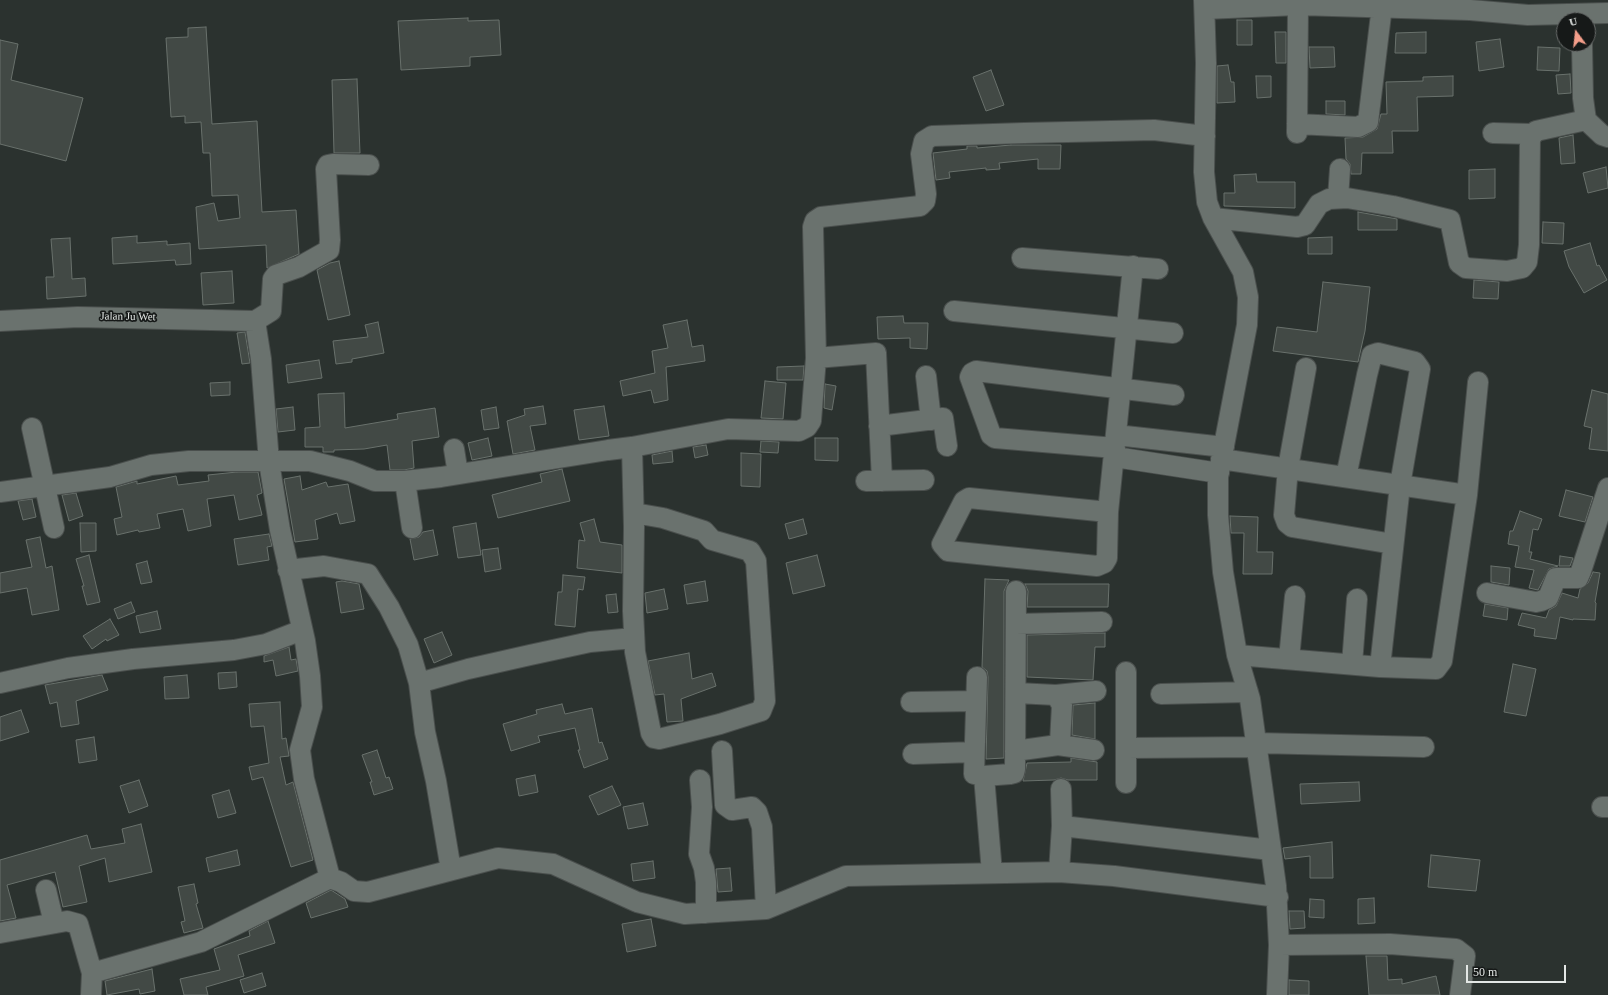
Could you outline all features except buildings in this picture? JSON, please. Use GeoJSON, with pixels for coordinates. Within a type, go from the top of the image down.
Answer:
{"type":"FeatureCollection","features":[{"type":"Feature","properties":{"kind":"street"},"geometry":{"type":"LineString","coordinates":[[1277,995],[1279,945],[1278,897],[1257,745],[1248,692],[1237,655],[1223,572],[1218,515],[1221,460],[1247,325],[1248,297],[1243,272],[1213,218],[1207,202],[1205,180],[1205,4],[1298,5],[1333,3],[1382,6],[1476,5],[1528,15],[1556,16]]}},
{"type":"Feature","properties":{"kind":"street"},"geometry":{"type":"LineString","coordinates":[[1298,5],[1297,128],[1358,127],[1368,122],[1382,6]]}},
{"type":"Feature","properties":{"kind":"street"},"geometry":{"type":"LineString","coordinates":[[1596,15],[1608,13]]}},
{"type":"Feature","properties":{"kind":"street"},"geometry":{"type":"LineString","coordinates":[[1582,52],[1583,98],[1586,120],[1602,135],[1608,137]]}},
{"type":"Feature","properties":{"kind":"street"},"geometry":{"type":"LineString","coordinates":[[1493,133],[1532,134],[1536,131],[1586,120]]}},
{"type":"Feature","properties":{"kind":"street"},"geometry":{"type":"LineString","coordinates":[[0,492],[110,477],[151,465],[189,461],[310,461],[350,471],[375,480],[405,481],[608,450],[632,448],[728,429],[799,431],[807,428],[811,421],[816,358],[813,227],[815,220],[821,217],[920,206],[925,201],[926,194],[921,154],[924,141],[932,136],[1154,130],[1205,136]]}},
{"type":"Feature","properties":{"kind":"street"},"geometry":{"type":"LineString","coordinates":[[1213,218],[1297,227],[1305,225],[1320,204],[1330,199],[1338,198],[1394,206],[1450,220],[1459,263],[1466,268],[1507,271],[1522,268],[1527,262],[1529,246],[1530,138],[1532,134]]}},
{"type":"Feature","properties":{"kind":"street"},"geometry":{"type":"LineString","coordinates":[[369,165],[328,165],[326,169],[330,240],[329,250],[299,267],[276,275],[273,279],[271,311],[255,321],[261,359],[269,462],[288,570],[302,630],[310,676],[312,707],[300,750],[304,779],[330,878],[361,893],[498,858],[553,864],[637,902],[685,914],[766,910],[846,876],[1059,872],[1114,876],[1278,897]]}},
{"type":"Feature","properties":{"kind":"street"},"geometry":{"type":"LineString","coordinates":[[1338,198],[1340,168]]}},
{"type":"Feature","properties":{"kind":"street"},"geometry":{"type":"LineString","coordinates":[[1022,258],[1158,269]]}},
{"type":"Feature","properties":{"kind":"street"},"geometry":{"type":"LineString","coordinates":[[1108,512],[969,498],[964,501],[942,544],[948,551],[1097,566],[1104,563],[1107,558],[1108,512],[1133,266]]}},
{"type":"Feature","properties":{"kind":"street"},"geometry":{"type":"LineString","coordinates":[[954,311],[1173,333]]}},
{"type":"Feature","properties":{"kind":"street","name":"Jalan Ju Wet"},"geometry":{"type":"LineString","coordinates":[[0,321],[78,316],[255,321]]}},
{"type":"Feature","properties":{"kind":"street"},"geometry":{"type":"LineString","coordinates":[[816,358],[876,353],[879,426],[874,481],[924,480]]}},
{"type":"Feature","properties":{"kind":"street"},"geometry":{"type":"LineString","coordinates":[[1346,477],[1372,355],[1378,353],[1415,362],[1420,369],[1400,485],[1380,667]]}},
{"type":"Feature","properties":{"kind":"street"},"geometry":{"type":"LineString","coordinates":[[1306,368],[1288,468],[1284,515],[1287,523],[1292,527],[1393,544]]}},
{"type":"Feature","properties":{"kind":"street"},"geometry":{"type":"LineString","coordinates":[[1174,395],[976,371],[972,373],[970,377],[991,435],[995,438],[1115,447],[1288,468],[1467,495]]}},
{"type":"Feature","properties":{"kind":"street"},"geometry":{"type":"LineString","coordinates":[[926,376],[931,420]]}},
{"type":"Feature","properties":{"kind":"street"},"geometry":{"type":"LineString","coordinates":[[1237,655],[1380,667],[1427,670],[1436,669],[1442,661],[1467,495],[1478,382]]}},
{"type":"Feature","properties":{"kind":"street"},"geometry":{"type":"LineString","coordinates":[[879,426],[943,418],[947,446]]}},
{"type":"Feature","properties":{"kind":"street"},"geometry":{"type":"LineString","coordinates":[[32,428],[54,528]]}},
{"type":"Feature","properties":{"kind":"street"},"geometry":{"type":"LineString","coordinates":[[1115,447],[1221,460]]}},
{"type":"Feature","properties":{"kind":"street"},"geometry":{"type":"LineString","coordinates":[[632,448],[634,513],[634,638],[635,652],[651,733],[654,738],[659,738],[713,726],[760,711],[765,701],[763,666],[756,561],[750,550],[712,540],[704,531],[663,518],[634,513]]}},
{"type":"Feature","properties":{"kind":"street"},"geometry":{"type":"LineString","coordinates":[[454,449],[458,474]]}},
{"type":"Feature","properties":{"kind":"street"},"geometry":{"type":"LineString","coordinates":[[405,481],[412,528]]}},
{"type":"Feature","properties":{"kind":"street"},"geometry":{"type":"LineString","coordinates":[[1486,593],[1536,602],[1548,598],[1556,578],[1578,578],[1582,571],[1608,488]]}},
{"type":"Feature","properties":{"kind":"street"},"geometry":{"type":"LineString","coordinates":[[288,570],[324,566],[368,574],[389,607],[408,645],[419,683],[425,732],[436,781],[451,870]]}},
{"type":"Feature","properties":{"kind":"street"},"geometry":{"type":"LineString","coordinates":[[977,677],[974,774],[984,776],[1014,773],[1017,693],[1016,591]]}},
{"type":"Feature","properties":{"kind":"street"},"geometry":{"type":"LineString","coordinates":[[1289,659],[1295,596]]}},
{"type":"Feature","properties":{"kind":"street"},"geometry":{"type":"LineString","coordinates":[[1352,664],[1357,599]]}},
{"type":"Feature","properties":{"kind":"street"},"geometry":{"type":"LineString","coordinates":[[1016,624],[1102,622]]}},
{"type":"Feature","properties":{"kind":"street"},"geometry":{"type":"LineString","coordinates":[[0,683],[89,665],[240,649],[266,644],[302,630]]}},
{"type":"Feature","properties":{"kind":"street"},"geometry":{"type":"LineString","coordinates":[[419,683],[468,669],[560,648],[590,642],[634,638]]}},
{"type":"Feature","properties":{"kind":"street"},"geometry":{"type":"LineString","coordinates":[[1126,672],[1126,783]]}},
{"type":"Feature","properties":{"kind":"street"},"geometry":{"type":"LineString","coordinates":[[1017,693],[1056,695],[1096,691]]}},
{"type":"Feature","properties":{"kind":"street"},"geometry":{"type":"LineString","coordinates":[[1161,694],[1248,692]]}},
{"type":"Feature","properties":{"kind":"street"},"geometry":{"type":"LineString","coordinates":[[1056,695],[1062,705],[1060,742],[1058,745]]}},
{"type":"Feature","properties":{"kind":"street"},"geometry":{"type":"LineString","coordinates":[[911,702],[976,701]]}},
{"type":"Feature","properties":{"kind":"street"},"geometry":{"type":"LineString","coordinates":[[1015,751],[1058,745],[1094,750]]}},
{"type":"Feature","properties":{"kind":"street"},"geometry":{"type":"LineString","coordinates":[[1126,748],[1257,745],[1424,746]]}},
{"type":"Feature","properties":{"kind":"street"},"geometry":{"type":"LineString","coordinates":[[722,751],[725,805],[732,810],[752,808],[757,812],[762,827],[766,910]]}},
{"type":"Feature","properties":{"kind":"street"},"geometry":{"type":"LineString","coordinates":[[912,754],[974,752]]}},
{"type":"Feature","properties":{"kind":"street"},"geometry":{"type":"LineString","coordinates":[[984,776],[992,873]]}},
{"type":"Feature","properties":{"kind":"street"},"geometry":{"type":"LineString","coordinates":[[700,780],[702,807],[699,854],[704,868],[706,913]]}},
{"type":"Feature","properties":{"kind":"street"},"geometry":{"type":"LineString","coordinates":[[1059,872],[1062,826],[1061,789]]}},
{"type":"Feature","properties":{"kind":"street"},"geometry":{"type":"LineString","coordinates":[[1062,826],[1271,850]]}},
{"type":"Feature","properties":{"kind":"street"},"geometry":{"type":"LineString","coordinates":[[92,973],[201,942],[330,878]]}},
{"type":"Feature","properties":{"kind":"street"},"geometry":{"type":"LineString","coordinates":[[46,890],[54,923]]}},
{"type":"Feature","properties":{"kind":"street"},"geometry":{"type":"LineString","coordinates":[[0,933],[68,921],[78,924],[82,933],[92,973],[91,995]]}},
{"type":"Feature","properties":{"kind":"street"},"geometry":{"type":"LineString","coordinates":[[1279,945],[1332,943],[1390,944],[1456,949],[1465,956],[1460,995]]}}]}
